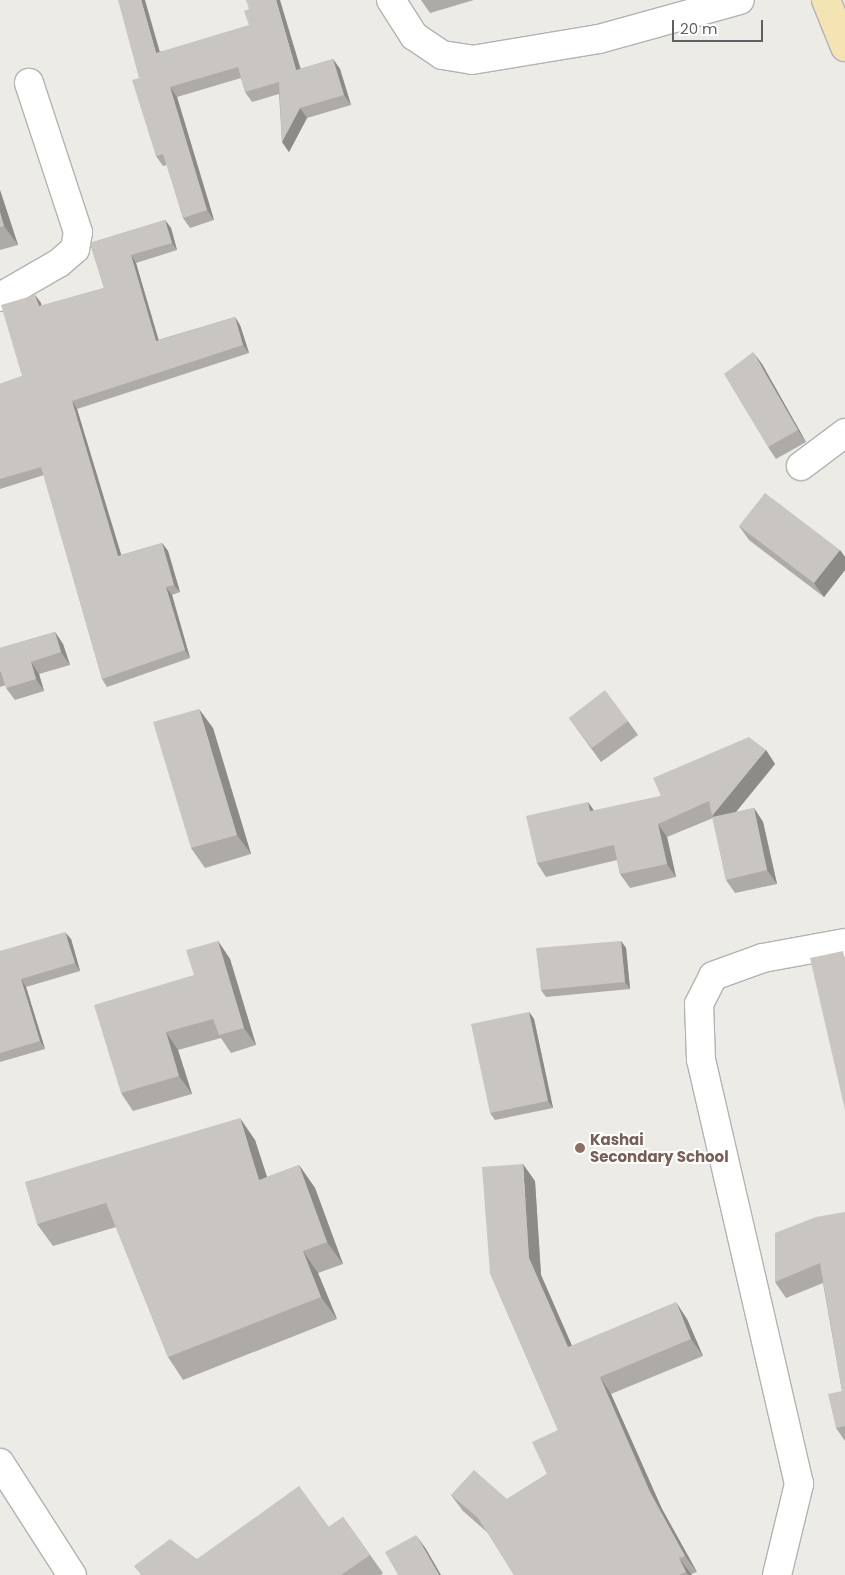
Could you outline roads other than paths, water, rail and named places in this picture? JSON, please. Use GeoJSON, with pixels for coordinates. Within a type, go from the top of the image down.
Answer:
{"type":"FeatureCollection","features":[{"type":"Feature","properties":{"kind":"main road"},"geometry":{"type":"LineString","coordinates":[[826,0],[845,47]]}},
{"type":"Feature","properties":{"kind":"street"},"geometry":{"type":"LineString","coordinates":[[391,0],[414,36],[442,55],[472,60],[599,39],[740,0]]}},
{"type":"Feature","properties":{"kind":"street"},"geometry":{"type":"LineString","coordinates":[[0,297],[59,263],[75,249],[78,232],[29,83]]}},
{"type":"Feature","properties":{"kind":"street"},"geometry":{"type":"LineString","coordinates":[[801,466],[845,433]]}},
{"type":"Feature","properties":{"kind":"street"},"geometry":{"type":"LineString","coordinates":[[777,1575],[799,1484],[701,1060],[699,1004],[714,976],[762,958],[845,943]]}},
{"type":"Feature","properties":{"kind":"street"},"geometry":{"type":"LineString","coordinates":[[0,1463],[72,1575]]}},
{"type":"Feature","properties":{"kind":"place","name":"Kashai Secondary School"},"geometry":{"type":"Point","coordinates":[580,1148]}}]}
